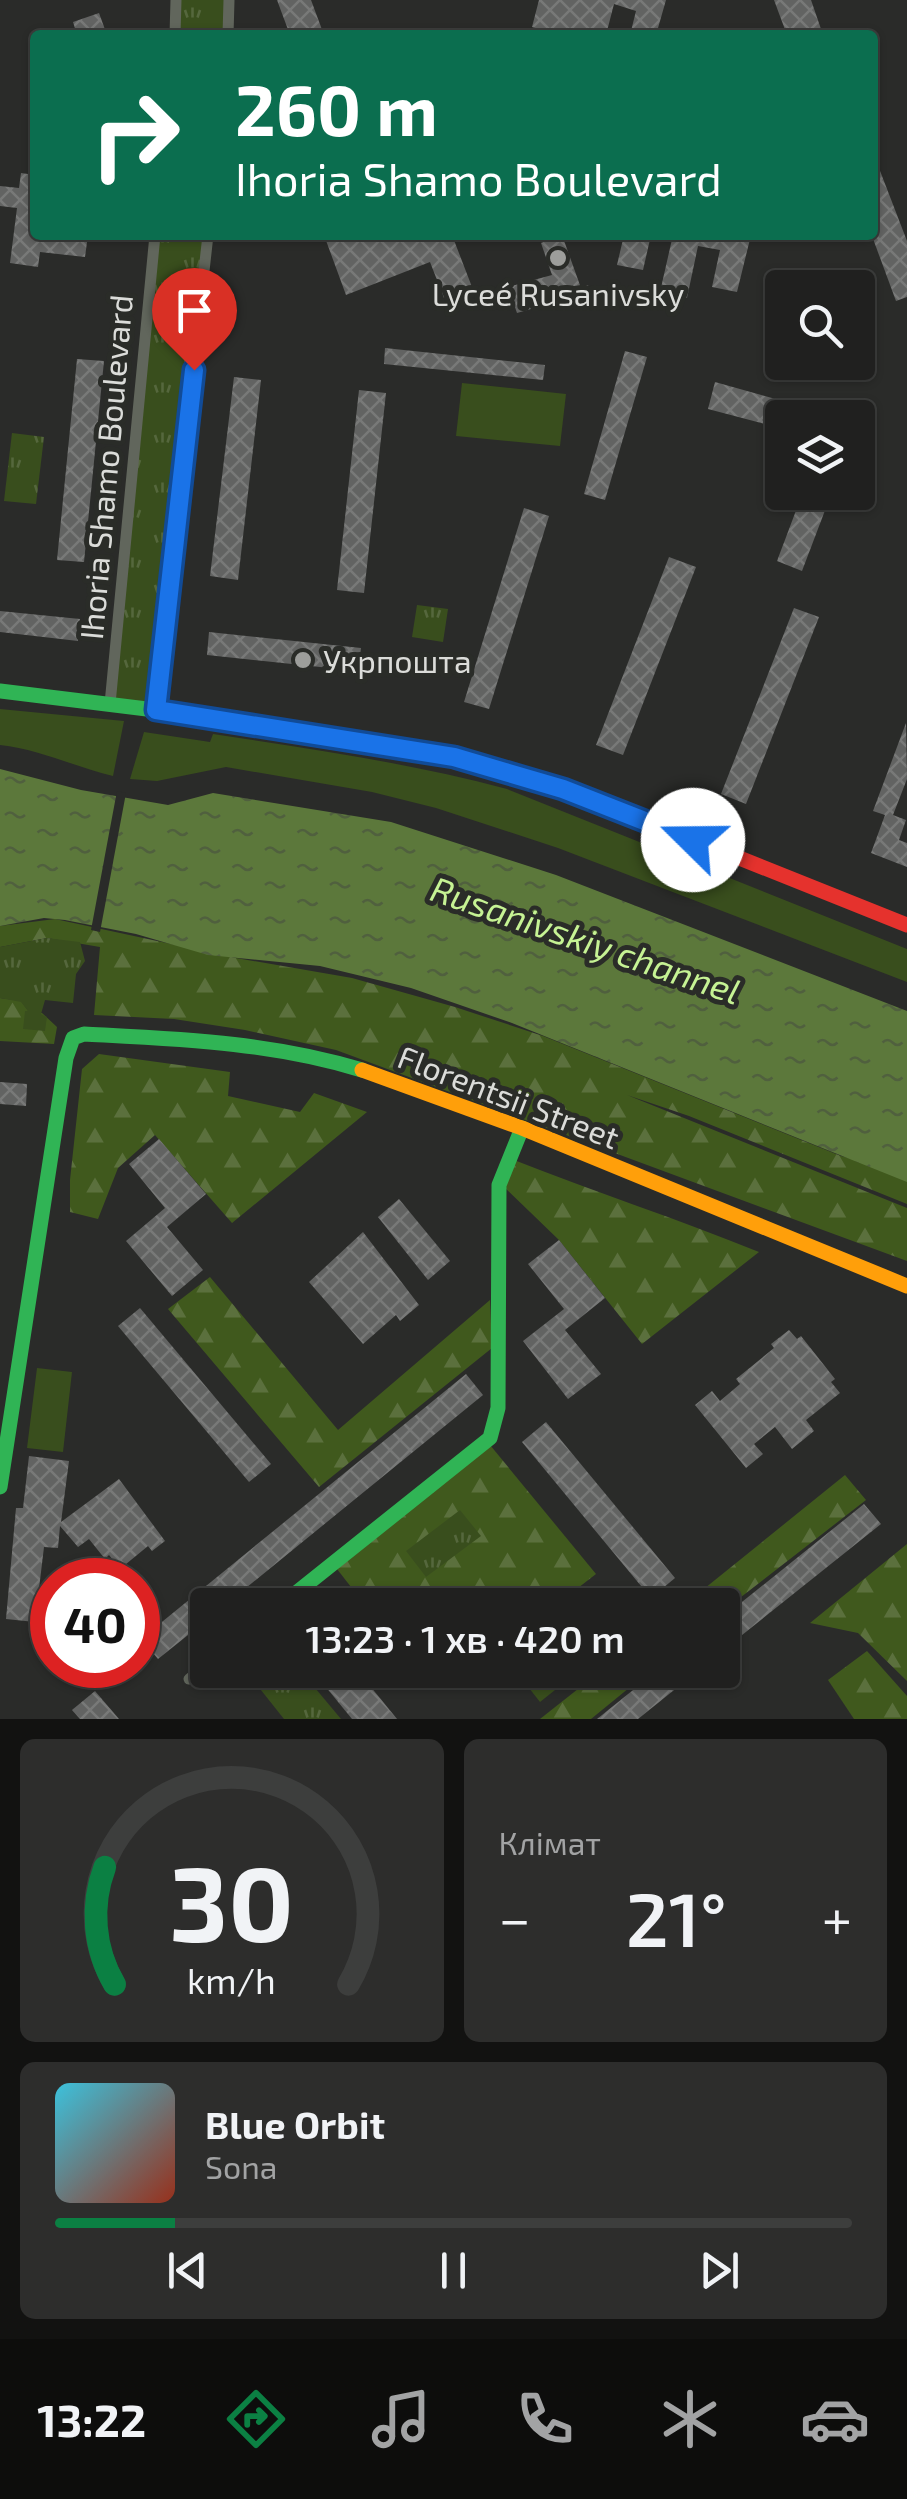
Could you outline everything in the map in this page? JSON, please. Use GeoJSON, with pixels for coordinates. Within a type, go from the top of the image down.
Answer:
{"type":"FeatureCollection","features":[{"type":"Feature","properties":{"kind":"street"},"geometry":{"type":"LineString","coordinates":[[175,30],[176,0]]}},
{"type":"Feature","properties":{"kind":"street"},"geometry":{"type":"LineString","coordinates":[[228,0],[228,30]]}},
{"type":"Feature","properties":{"kind":"street","name":"Ihoria Shamo Boulevard"},"geometry":{"type":"LineString","coordinates":[[110,704],[156,240]]}},
{"type":"Feature","properties":{"kind":"street"},"geometry":{"type":"LineString","coordinates":[[156,710],[207,240]]}},
{"type":"Feature","properties":{"kind":"street"},"geometry":{"type":"LineString","coordinates":[[0,692],[376,742],[500,769],[625,812],[907,926]]}},
{"type":"Feature","properties":{"kind":"street","name":"Florentsii Street"},"geometry":{"type":"LineString","coordinates":[[6,1411],[66,1058],[73,1038],[108,1033],[182,1038],[316,1056],[522,1128],[907,1286]]}},
{"type":"Feature","properties":{"kind":"street"},"geometry":{"type":"LineString","coordinates":[[302,1588],[490,1438],[498,1408],[498,1186],[522,1128]]}},
{"type":"Feature","properties":{"kind":"street"},"geometry":{"type":"LineString","coordinates":[[0,1488],[6,1411]]}},
{"type":"Feature","properties":{"kind":"green space"},"geometry":{"type":"Polygon","coordinates":[[[176,0],[229,0],[228,30],[175,30],[176,0]]]}},
{"type":"Feature","properties":{"kind":"green space"},"geometry":{"type":"Polygon","coordinates":[[[155,240],[207,240],[155,710],[110,704],[155,240]]]}},
{"type":"Feature","properties":{"kind":"green space"},"geometry":{"type":"Polygon","coordinates":[[[462,383],[566,394],[560,446],[456,436],[462,383]]]}},
{"type":"Feature","properties":{"kind":"green space"},"geometry":{"type":"Polygon","coordinates":[[[12,433],[44,437],[36,504],[4,501],[12,433]]]}},
{"type":"Feature","properties":{"kind":"green space"},"geometry":{"type":"Polygon","coordinates":[[[417,605],[448,609],[443,642],[412,637],[417,605]]]}},
{"type":"Feature","properties":{"kind":"green space"},"geometry":{"type":"Polygon","coordinates":[[[0,709],[124,721],[113,776],[0,745],[0,709]]]}},
{"type":"Feature","properties":{"kind":"green space"},"geometry":{"type":"Polygon","coordinates":[[[144,732],[210,742],[213,734],[287,745],[507,789],[907,949],[907,982],[558,848],[436,808],[372,792],[226,767],[157,781],[130,779],[144,732]]]}},
{"type":"Feature","properties":{"kind":"green space"},"geometry":{"type":"Polygon","coordinates":[[[55,919],[352,978],[455,1007],[543,1036],[841,1156],[907,1174],[907,1204],[627,1095],[907,1208],[907,1261],[336,1050],[174,1019],[94,1015],[100,947],[47,938],[0,947],[0,926],[55,919]]]}},
{"type":"Feature","properties":{"kind":"green space"},"geometry":{"type":"Polygon","coordinates":[[[47,938],[80,942],[85,961],[76,974],[73,1003],[45,1000],[41,1014],[47,1017],[45,1031],[23,1029],[28,1011],[21,1002],[0,998],[0,947],[47,938]]]}},
{"type":"Feature","properties":{"kind":"green space"},"geometry":{"type":"Polygon","coordinates":[[[0,998],[21,1001],[29,1012],[42,1013],[57,1027],[54,1044],[0,1041],[0,998]]]}},
{"type":"Feature","properties":{"kind":"green space"},"geometry":{"type":"Polygon","coordinates":[[[99,1054],[230,1072],[228,1096],[300,1112],[314,1093],[367,1112],[232,1223],[155,1135],[118,1168],[98,1219],[70,1212],[70,1180],[82,1069],[99,1054]]]}},
{"type":"Feature","properties":{"kind":"green space"},"geometry":{"type":"Polygon","coordinates":[[[514,1160],[759,1252],[642,1344],[559,1240],[504,1187],[514,1160]]]}},
{"type":"Feature","properties":{"kind":"green space"},"geometry":{"type":"Polygon","coordinates":[[[210,1277],[338,1430],[490,1300],[492,1348],[319,1487],[168,1309],[210,1277]]]}},
{"type":"Feature","properties":{"kind":"green space"},"geometry":{"type":"Polygon","coordinates":[[[37,1368],[72,1372],[63,1452],[27,1448],[37,1368]]]}},
{"type":"Feature","properties":{"kind":"green space"},"geometry":{"type":"Polygon","coordinates":[[[490,1445],[596,1574],[578,1588],[352,1588],[337,1569],[490,1445]]]}},
{"type":"Feature","properties":{"kind":"green space"},"geometry":{"type":"Polygon","coordinates":[[[845,1475],[866,1500],[740,1598],[740,1588],[705,1588],[845,1475]]]}},
{"type":"Feature","properties":{"kind":"green space"},"geometry":{"type":"Polygon","coordinates":[[[460,1510],[481,1536],[426,1577],[406,1551],[460,1510]]]}},
{"type":"Feature","properties":{"kind":"green space"},"geometry":{"type":"Polygon","coordinates":[[[907,1544],[907,1681],[858,1633],[810,1623],[907,1544]]]}},
{"type":"Feature","properties":{"kind":"green space"},"geometry":{"type":"Polygon","coordinates":[[[867,1651],[907,1696],[907,1719],[854,1719],[828,1680],[867,1651]]]}},
{"type":"Feature","properties":{"kind":"green space"},"geometry":{"type":"Polygon","coordinates":[[[259,1688],[315,1688],[341,1719],[284,1719],[259,1688]]]}},
{"type":"Feature","properties":{"kind":"green space"},"geometry":{"type":"Polygon","coordinates":[[[529,1688],[558,1688],[540,1702],[529,1688]]]}},
{"type":"Feature","properties":{"kind":"green space"},"geometry":{"type":"Polygon","coordinates":[[[579,1688],[629,1688],[591,1719],[540,1719],[579,1688]]]}},
{"type":"Feature","properties":{"kind":"water","name":"Rusanivskiy channel"},"geometry":{"type":"Polygon","coordinates":[[[0,769],[81,790],[168,805],[213,793],[391,822],[556,875],[907,1011],[907,1182],[512,1023],[411,988],[320,966],[208,955],[136,934],[65,920],[44,918],[0,926],[0,769]]]}},
{"type":"Feature","properties":{"kind":"pier"},"geometry":{"type":"Polygon","coordinates":[[[117,791],[126,793],[100,932],[91,930],[117,791]]]}},
{"type":"Feature","properties":{"kind":"building"},"geometry":{"type":"Polygon","coordinates":[[[277,0],[311,0],[322,30],[288,30],[277,0]]]}},
{"type":"Feature","properties":{"kind":"building"},"geometry":{"type":"Polygon","coordinates":[[[539,0],[666,0],[657,30],[631,30],[636,11],[614,4],[607,30],[532,27],[539,0]]]}},
{"type":"Feature","properties":{"kind":"building"},"geometry":{"type":"Polygon","coordinates":[[[774,0],[811,0],[821,30],[785,30],[774,0]]]}},
{"type":"Feature","properties":{"kind":"building"},"geometry":{"type":"Polygon","coordinates":[[[99,13],[105,30],[75,30],[73,22],[99,13]]]}},
{"type":"Feature","properties":{"kind":"building"},"geometry":{"type":"Polygon","coordinates":[[[878,166],[907,241],[907,297],[896,301],[873,240],[878,240],[878,166]]]}},
{"type":"Feature","properties":{"kind":"building"},"geometry":{"type":"Polygon","coordinates":[[[21,173],[30,174],[30,240],[87,240],[85,257],[40,252],[38,267],[10,263],[17,208],[0,206],[0,186],[19,188],[21,173]]]}},
{"type":"Feature","properties":{"kind":"building"},"geometry":{"type":"Polygon","coordinates":[[[326,240],[454,240],[472,287],[444,298],[430,262],[346,295],[326,240]]]}},
{"type":"Feature","properties":{"kind":"building","name":"Lyceé Rusanivsky"},"geometry":{"type":"Polygon","coordinates":[[[564,240],[581,288],[588,285],[593,300],[566,309],[562,300],[517,313],[508,287],[552,275],[541,243],[564,240]]]}},
{"type":"Feature","properties":{"kind":"building"},"geometry":{"type":"Polygon","coordinates":[[[623,240],[650,240],[643,270],[617,265],[623,240]]]}},
{"type":"Feature","properties":{"kind":"building"},"geometry":{"type":"Polygon","coordinates":[[[672,240],[750,240],[737,292],[712,287],[720,250],[698,246],[687,298],[660,292],[672,240]]]}},
{"type":"Feature","properties":{"kind":"building"},"geometry":{"type":"Polygon","coordinates":[[[385,348],[545,365],[543,380],[384,364],[385,348]]]}},
{"type":"Feature","properties":{"kind":"building"},"geometry":{"type":"Polygon","coordinates":[[[625,351],[647,357],[605,500],[584,494],[625,351]]]}},
{"type":"Feature","properties":{"kind":"building"},"geometry":{"type":"Polygon","coordinates":[[[77,359],[104,361],[84,562],[57,560],[77,359]]]}},
{"type":"Feature","properties":{"kind":"building"},"geometry":{"type":"Polygon","coordinates":[[[234,377],[261,380],[238,580],[210,576],[234,377]]]}},
{"type":"Feature","properties":{"kind":"building"},"geometry":{"type":"Polygon","coordinates":[[[715,382],[779,400],[765,400],[765,424],[708,409],[715,382]]]}},
{"type":"Feature","properties":{"kind":"building"},"geometry":{"type":"Polygon","coordinates":[[[359,390],[386,393],[364,593],[337,590],[359,390]]]}},
{"type":"Feature","properties":{"kind":"building"},"geometry":{"type":"Polygon","coordinates":[[[524,508],[549,516],[489,709],[464,702],[524,508]]]}},
{"type":"Feature","properties":{"kind":"building"},"geometry":{"type":"Polygon","coordinates":[[[796,510],[825,510],[802,571],[777,561],[796,510]]]}},
{"type":"Feature","properties":{"kind":"building"},"geometry":{"type":"Polygon","coordinates":[[[669,557],[696,567],[623,755],[596,745],[669,557]]]}},
{"type":"Feature","properties":{"kind":"building"},"geometry":{"type":"Polygon","coordinates":[[[794,608],[819,617],[746,804],[721,794],[794,608]]]}},
{"type":"Feature","properties":{"kind":"building"},"geometry":{"type":"Polygon","coordinates":[[[0,611],[80,619],[78,641],[0,632],[0,611]]]}},
{"type":"Feature","properties":{"kind":"building"},"geometry":{"type":"Polygon","coordinates":[[[209,632],[361,648],[358,671],[207,655],[209,632]]]}},
{"type":"Feature","properties":{"kind":"building"},"geometry":{"type":"Polygon","coordinates":[[[906,723],[907,779],[893,815],[906,820],[899,840],[907,843],[907,867],[871,853],[885,815],[873,811],[906,723]]]}},
{"type":"Feature","properties":{"kind":"building"},"geometry":{"type":"Polygon","coordinates":[[[0,1082],[27,1084],[26,1106],[0,1104],[0,1082]]]}},
{"type":"Feature","properties":{"kind":"building"},"geometry":{"type":"Polygon","coordinates":[[[159,1139],[206,1194],[167,1227],[203,1270],[172,1296],[126,1241],[165,1208],[129,1164],[159,1139]]]}},
{"type":"Feature","properties":{"kind":"building"},"geometry":{"type":"Polygon","coordinates":[[[399,1199],[450,1261],[428,1280],[378,1217],[399,1199]]]}},
{"type":"Feature","properties":{"kind":"building"},"geometry":{"type":"Polygon","coordinates":[[[363,1232],[419,1305],[400,1321],[396,1315],[363,1344],[309,1282],[363,1232]]]}},
{"type":"Feature","properties":{"kind":"building"},"geometry":{"type":"Polygon","coordinates":[[[559,1240],[605,1298],[565,1330],[601,1374],[568,1399],[523,1341],[564,1309],[528,1264],[559,1240]]]}},
{"type":"Feature","properties":{"kind":"building"},"geometry":{"type":"Polygon","coordinates":[[[140,1308],[271,1464],[249,1482],[118,1326],[140,1308]]]}},
{"type":"Feature","properties":{"kind":"building"},"geometry":{"type":"Polygon","coordinates":[[[789,1330],[797,1339],[801,1336],[835,1379],[831,1382],[840,1393],[806,1420],[814,1431],[792,1449],[775,1427],[754,1444],[763,1454],[746,1468],[695,1405],[712,1391],[720,1401],[740,1384],[736,1379],[774,1348],[771,1344],[789,1330]]]}},
{"type":"Feature","properties":{"kind":"building"},"geometry":{"type":"Polygon","coordinates":[[[466,1374],[483,1395],[246,1588],[204,1588],[466,1374]]]}},
{"type":"Feature","properties":{"kind":"building"},"geometry":{"type":"Polygon","coordinates":[[[546,1422],[675,1578],[663,1588],[643,1588],[522,1442],[546,1422]]]}},
{"type":"Feature","properties":{"kind":"building"},"geometry":{"type":"Polygon","coordinates":[[[29,1456],[69,1461],[61,1522],[119,1479],[165,1541],[152,1551],[148,1546],[133,1558],[104,1558],[89,1539],[78,1547],[60,1526],[58,1548],[44,1547],[43,1558],[30,1558],[30,1621],[6,1619],[16,1508],[23,1508],[29,1456]]]}},
{"type":"Feature","properties":{"kind":"building"},"geometry":{"type":"Polygon","coordinates":[[[864,1504],[881,1524],[740,1637],[740,1604],[864,1504]]]}},
{"type":"Feature","properties":{"kind":"building"},"geometry":{"type":"Polygon","coordinates":[[[190,1599],[190,1633],[160,1657],[160,1624],[190,1599]]]}},
{"type":"Feature","properties":{"kind":"building"},"geometry":{"type":"Polygon","coordinates":[[[327,1688],[372,1688],[397,1719],[352,1719],[327,1688]]]}},
{"type":"Feature","properties":{"kind":"building"},"geometry":{"type":"Polygon","coordinates":[[[636,1688],[677,1688],[638,1719],[597,1719],[636,1688]]]}},
{"type":"Feature","properties":{"kind":"building"},"geometry":{"type":"Polygon","coordinates":[[[95,1691],[119,1719],[80,1719],[72,1710],[95,1691]]]}},
{"type":"Feature","properties":{"kind":"traffic: fast"},"geometry":{"type":"LineString","coordinates":[[0,691],[155,710],[453,757],[600,802],[662,827]]}},
{"type":"Feature","properties":{"kind":"traffic: fast"},"geometry":{"type":"LineString","coordinates":[[0,1487],[66,1058],[73,1038],[84,1034],[224,1043],[293,1053],[362,1070]]}},
{"type":"Feature","properties":{"kind":"traffic: fast"},"geometry":{"type":"LineString","coordinates":[[302,1588],[490,1438],[498,1408],[499,1185],[522,1128]]}},
{"type":"Feature","properties":{"kind":"traffic: slow"},"geometry":{"type":"LineString","coordinates":[[362,1070],[522,1128],[907,1286]]}},
{"type":"Feature","properties":{"kind":"traffic: jam"},"geometry":{"type":"LineString","coordinates":[[662,827],[907,925]]}},
{"type":"Feature","properties":{"kind":"place","name":"Lyceé Rusanivsky"},"geometry":{"type":"Point","coordinates":[558,258]}},
{"type":"Feature","properties":{"kind":"place","name":"Укрпошта"},"geometry":{"type":"Point","coordinates":[303,660]}},
{"type":"Feature","properties":{"kind":"route"},"geometry":{"type":"LineString","coordinates":[[194,370],[156,710],[454,757],[563,789],[693,840]]}}]}
